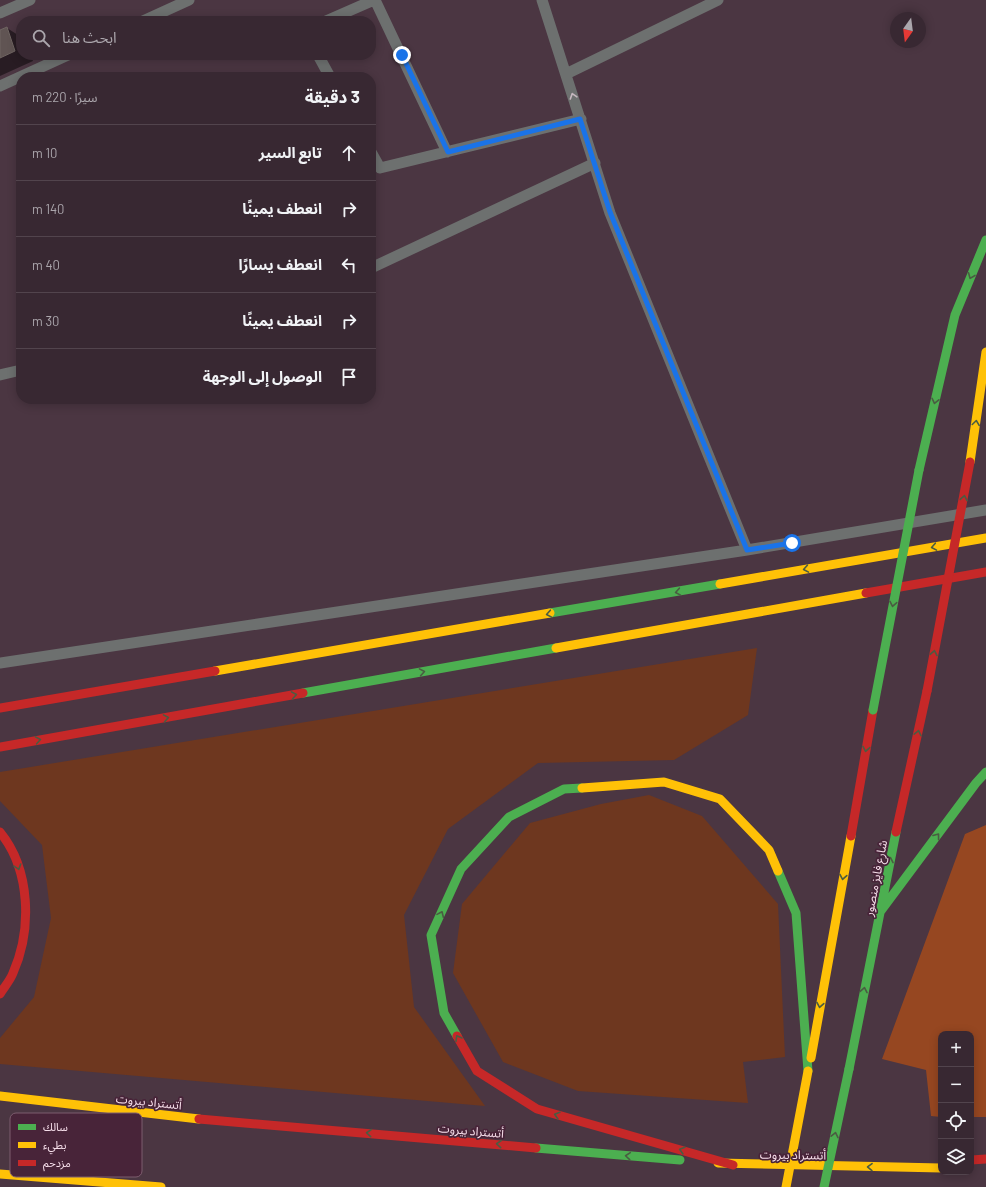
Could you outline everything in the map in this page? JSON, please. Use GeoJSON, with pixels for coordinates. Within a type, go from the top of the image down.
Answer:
{"type":"FeatureCollection","features":[{"type":"Feature","properties":{"kind":"main road"},"geometry":{"type":"LineString","coordinates":[[786,1187],[872,710],[919,470],[955,315],[986,240]]}},
{"type":"Feature","properties":{"kind":"main road","name":"شارع فايز منصور"},"geometry":{"type":"LineString","coordinates":[[824,1187],[927,691],[970,462],[986,352]]}},
{"type":"Feature","properties":{"kind":"main road"},"geometry":{"type":"LineString","coordinates":[[0,708],[986,538]]}},
{"type":"Feature","properties":{"kind":"main road"},"geometry":{"type":"LineString","coordinates":[[0,747],[986,572]]}},
{"type":"Feature","properties":{"kind":"main road"},"geometry":{"type":"LineString","coordinates":[[880,912],[976,783],[986,772]]}},
{"type":"Feature","properties":{"kind":"main road"},"geometry":{"type":"LineString","coordinates":[[733,1165],[537,1109],[477,1071],[444,1012],[432,935],[461,869],[509,817],[564,789],[664,782],[720,799],[769,850],[796,913],[808,1071]]}},
{"type":"Feature","properties":{"kind":"main road"},"geometry":{"type":"LineString","coordinates":[[0,832],[5,838],[18,863],[25,891],[26,919],[22,947],[12,974],[0,994]]}},
{"type":"Feature","properties":{"kind":"main road","name":"أتستراد بيروت"},"geometry":{"type":"LineString","coordinates":[[0,1096],[190,1118],[733,1165],[938,1168]]}},
{"type":"Feature","properties":{"kind":"main road"},"geometry":{"type":"LineString","coordinates":[[974,1160],[986,1159]]}},
{"type":"Feature","properties":{"kind":"main road"},"geometry":{"type":"LineString","coordinates":[[909,1168],[938,1164]]}},
{"type":"Feature","properties":{"kind":"main road"},"geometry":{"type":"LineString","coordinates":[[0,1174],[10,1175]]}},
{"type":"Feature","properties":{"kind":"main road"},"geometry":{"type":"LineString","coordinates":[[37,1177],[161,1187]]}},
{"type":"Feature","properties":{"kind":"lane"},"geometry":{"type":"LineString","coordinates":[[0,13],[30,0]]}},
{"type":"Feature","properties":{"kind":"lane"},"geometry":{"type":"LineString","coordinates":[[154,16],[189,0]]}},
{"type":"Feature","properties":{"kind":"lane"},"geometry":{"type":"LineString","coordinates":[[338,16],[375,0],[448,152]]}},
{"type":"Feature","properties":{"kind":"lane"},"geometry":{"type":"LineString","coordinates":[[542,0],[610,212],[747,550]]}},
{"type":"Feature","properties":{"kind":"lane"},"geometry":{"type":"LineString","coordinates":[[566,74],[718,0]]}},
{"type":"Feature","properties":{"kind":"lane"},"geometry":{"type":"LineString","coordinates":[[31,72],[57,60]]}},
{"type":"Feature","properties":{"kind":"lane"},"geometry":{"type":"LineString","coordinates":[[321,60],[327,72]]}},
{"type":"Feature","properties":{"kind":"lane"},"geometry":{"type":"LineString","coordinates":[[0,86],[16,79]]}},
{"type":"Feature","properties":{"kind":"lane"},"geometry":{"type":"LineString","coordinates":[[376,161],[380,168],[580,119]]}},
{"type":"Feature","properties":{"kind":"lane"},"geometry":{"type":"LineString","coordinates":[[376,266],[595,163]]}},
{"type":"Feature","properties":{"kind":"lane"},"geometry":{"type":"LineString","coordinates":[[0,375],[16,371]]}},
{"type":"Feature","properties":{"kind":"lane"},"geometry":{"type":"LineString","coordinates":[[0,663],[747,550],[986,510]]}},
{"type":"Feature","properties":{"kind":"shaded area"},"geometry":{"type":"Polygon","coordinates":[[[757,648],[748,715],[674,760],[538,763],[448,829],[404,915],[414,1007],[485,1106],[0,1064],[0,1038],[34,997],[51,918],[42,845],[0,801],[0,772],[757,648]]]}},
{"type":"Feature","properties":{"kind":"shaded area"},"geometry":{"type":"Polygon","coordinates":[[[649,795],[702,816],[778,904],[785,1057],[743,1062],[748,1103],[578,1091],[503,1062],[453,973],[462,904],[530,823],[601,804],[649,795]]]}},
{"type":"Feature","properties":{"kind":"shaded area"},"geometry":{"type":"Polygon","coordinates":[[[986,825],[986,1117],[974,1117],[974,1031],[938,1031],[938,1117],[931,1116],[926,1070],[882,1059],[965,834],[986,825]]]}},
{"type":"Feature","properties":{"kind":"building"},"geometry":{"type":"Polygon","coordinates":[[[7,27],[15,51],[0,58],[0,30],[7,27]]]}},
{"type":"Feature","properties":{"kind":"traffic: fast"},"geometry":{"type":"LineString","coordinates":[[919,470],[955,315],[986,240]]}},
{"type":"Feature","properties":{"kind":"traffic: fast"},"geometry":{"type":"LineString","coordinates":[[873,710],[919,470]]}},
{"type":"Feature","properties":{"kind":"traffic: fast"},"geometry":{"type":"LineString","coordinates":[[550,613],[720,584]]}},
{"type":"Feature","properties":{"kind":"traffic: fast"},"geometry":{"type":"LineString","coordinates":[[303,693],[556,648]]}},
{"type":"Feature","properties":{"kind":"traffic: fast"},"geometry":{"type":"LineString","coordinates":[[880,912],[976,783],[986,772]]}},
{"type":"Feature","properties":{"kind":"traffic: fast"},"geometry":{"type":"LineString","coordinates":[[457,1036],[444,1013],[431,935],[461,869],[509,817],[564,789],[582,788]]}},
{"type":"Feature","properties":{"kind":"traffic: fast"},"geometry":{"type":"LineString","coordinates":[[849,1069],[896,832]]}},
{"type":"Feature","properties":{"kind":"traffic: fast"},"geometry":{"type":"LineString","coordinates":[[778,871],[796,913],[808,1071]]}},
{"type":"Feature","properties":{"kind":"traffic: fast"},"geometry":{"type":"LineString","coordinates":[[824,1187],[849,1069]]}},
{"type":"Feature","properties":{"kind":"traffic: fast"},"geometry":{"type":"LineString","coordinates":[[536,1148],[680,1160]]}},
{"type":"Feature","properties":{"kind":"traffic: slow"},"geometry":{"type":"LineString","coordinates":[[970,462],[986,352]]}},
{"type":"Feature","properties":{"kind":"traffic: slow"},"geometry":{"type":"LineString","coordinates":[[720,584],[986,538]]}},
{"type":"Feature","properties":{"kind":"traffic: slow"},"geometry":{"type":"LineString","coordinates":[[556,648],[866,593]]}},
{"type":"Feature","properties":{"kind":"traffic: slow"},"geometry":{"type":"LineString","coordinates":[[215,671],[550,613]]}},
{"type":"Feature","properties":{"kind":"traffic: slow"},"geometry":{"type":"LineString","coordinates":[[582,788],[664,782],[720,799],[769,850],[778,871]]}},
{"type":"Feature","properties":{"kind":"traffic: slow"},"geometry":{"type":"LineString","coordinates":[[811,1058],[851,836]]}},
{"type":"Feature","properties":{"kind":"traffic: slow"},"geometry":{"type":"LineString","coordinates":[[786,1187],[808,1071]]}},
{"type":"Feature","properties":{"kind":"traffic: slow"},"geometry":{"type":"LineString","coordinates":[[0,1096],[199,1119]]}},
{"type":"Feature","properties":{"kind":"traffic: slow"},"geometry":{"type":"LineString","coordinates":[[718,1163],[938,1168]]}},
{"type":"Feature","properties":{"kind":"traffic: slow"},"geometry":{"type":"LineString","coordinates":[[0,1174],[10,1175]]}},
{"type":"Feature","properties":{"kind":"traffic: slow"},"geometry":{"type":"LineString","coordinates":[[37,1177],[161,1187]]}},
{"type":"Feature","properties":{"kind":"traffic: jam"},"geometry":{"type":"LineString","coordinates":[[927,691],[970,462]]}},
{"type":"Feature","properties":{"kind":"traffic: jam"},"geometry":{"type":"LineString","coordinates":[[866,593],[986,572]]}},
{"type":"Feature","properties":{"kind":"traffic: jam"},"geometry":{"type":"LineString","coordinates":[[0,708],[215,671]]}},
{"type":"Feature","properties":{"kind":"traffic: jam"},"geometry":{"type":"LineString","coordinates":[[896,832],[927,691]]}},
{"type":"Feature","properties":{"kind":"traffic: jam"},"geometry":{"type":"LineString","coordinates":[[0,747],[303,693]]}},
{"type":"Feature","properties":{"kind":"traffic: jam"},"geometry":{"type":"LineString","coordinates":[[851,836],[873,710]]}},
{"type":"Feature","properties":{"kind":"traffic: jam"},"geometry":{"type":"LineString","coordinates":[[0,832],[10,847],[18,864],[23,882],[25,901],[25,920],[19,956],[12,976],[0,994]]}},
{"type":"Feature","properties":{"kind":"traffic: jam"},"geometry":{"type":"LineString","coordinates":[[457,1036],[477,1071],[537,1109],[733,1165]]}},
{"type":"Feature","properties":{"kind":"traffic: jam"},"geometry":{"type":"LineString","coordinates":[[199,1119],[536,1148]]}},
{"type":"Feature","properties":{"kind":"traffic: jam"},"geometry":{"type":"LineString","coordinates":[[974,1160],[986,1159]]}},
{"type":"Feature","properties":{"kind":"route"},"geometry":{"type":"LineString","coordinates":[[402,55],[448,152],[580,119],[610,212],[747,550],[792,543]]}}]}
